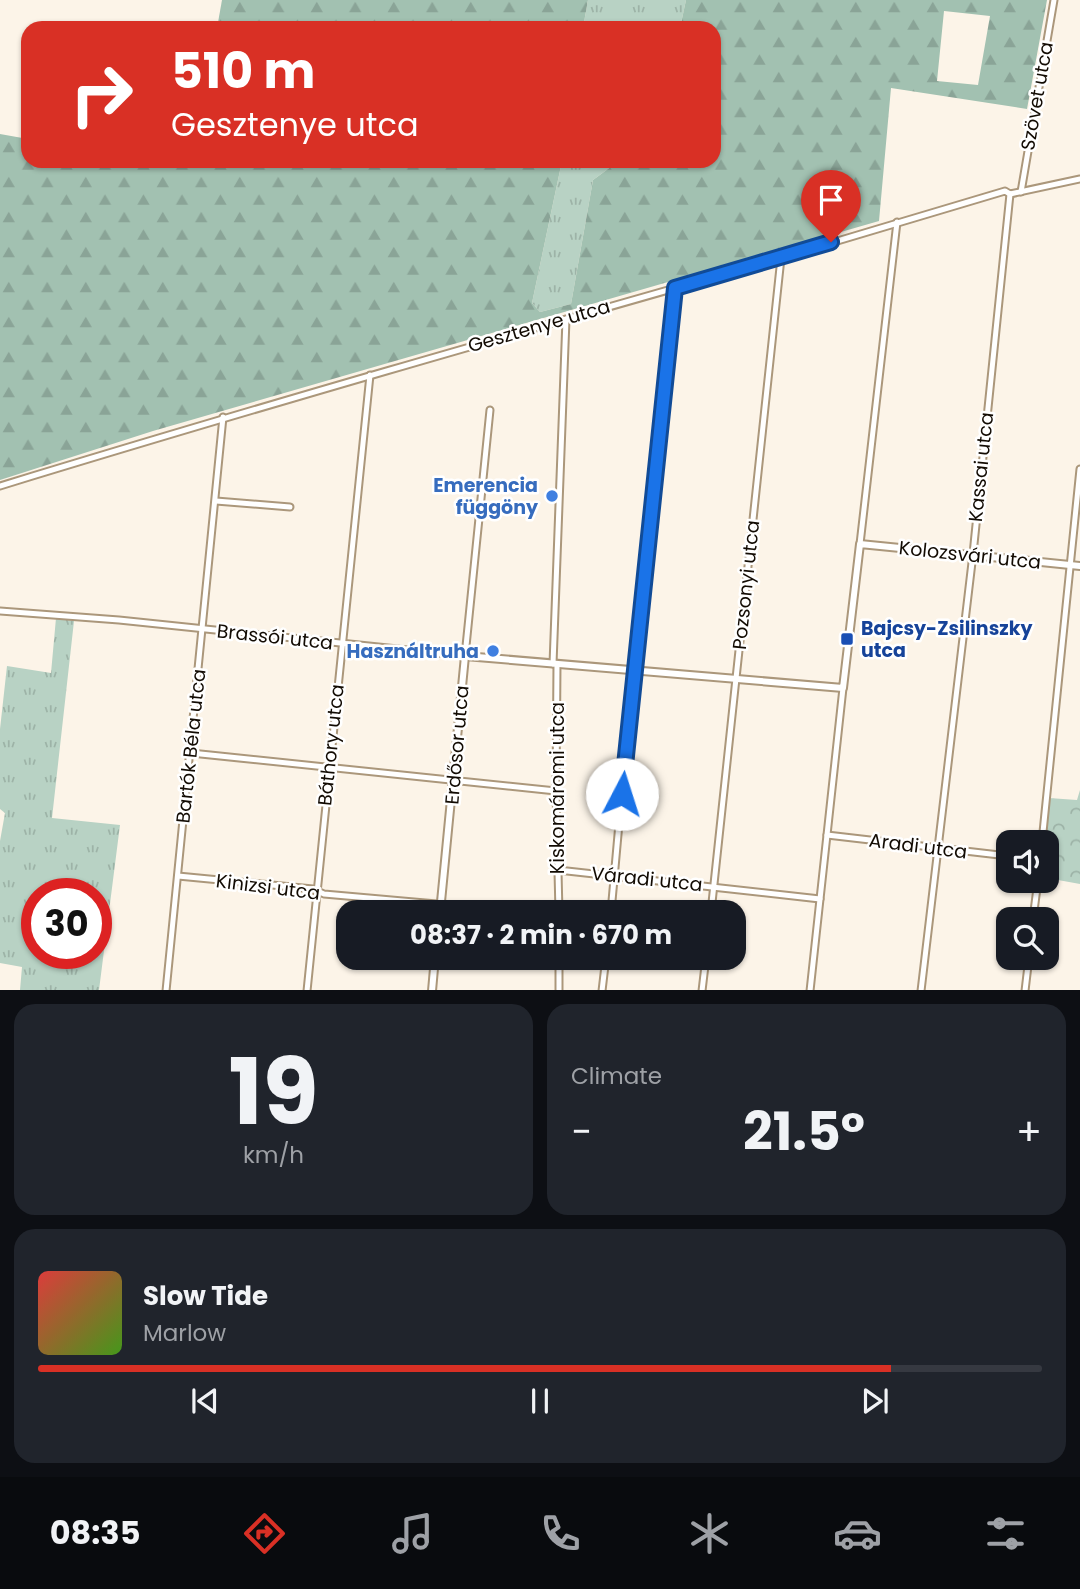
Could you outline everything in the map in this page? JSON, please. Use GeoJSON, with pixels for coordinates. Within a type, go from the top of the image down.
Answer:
{"type":"FeatureCollection","features":[{"type":"Feature","properties":{"kind":"street","name":"Szövet utca"},"geometry":{"type":"LineString","coordinates":[[1021,192],[1054,0]]}},
{"type":"Feature","properties":{"kind":"street","name":"Gesztenye utca"},"geometry":{"type":"LineString","coordinates":[[0,486],[223,417],[781,258],[1005,191],[1010,194],[1080,179]]}},
{"type":"Feature","properties":{"kind":"street","name":"Kassai utca"},"geometry":{"type":"LineString","coordinates":[[920,990],[973,554],[1010,194]]}},
{"type":"Feature","properties":{"kind":"street"},"geometry":{"type":"LineString","coordinates":[[810,990],[897,222]]}},
{"type":"Feature","properties":{"kind":"street","name":"Pozsonyi utca"},"geometry":{"type":"LineString","coordinates":[[712,900],[781,258]]}},
{"type":"Feature","properties":{"kind":"street"},"geometry":{"type":"LineString","coordinates":[[612,900],[675,288]]}},
{"type":"Feature","properties":{"kind":"street","name":"Kiskomáromi utca"},"geometry":{"type":"LineString","coordinates":[[559,900],[555,664],[566,319]]}},
{"type":"Feature","properties":{"kind":"street","name":"Báthory utca"},"geometry":{"type":"LineString","coordinates":[[307,990],[370,374]]}},
{"type":"Feature","properties":{"kind":"street","name":"Erdősor utca"},"geometry":{"type":"LineString","coordinates":[[441,900],[490,410]]}},
{"type":"Feature","properties":{"kind":"street","name":"Bartók Béla utca"},"geometry":{"type":"LineString","coordinates":[[166,990],[223,417]]}},
{"type":"Feature","properties":{"kind":"street"},"geometry":{"type":"LineString","coordinates":[[1043,830],[1080,469]]}},
{"type":"Feature","properties":{"kind":"street"},"geometry":{"type":"LineString","coordinates":[[216,501],[290,506]]}},
{"type":"Feature","properties":{"kind":"street","name":"Kolozsvári utca"},"geometry":{"type":"LineString","coordinates":[[860,544],[1080,566]]}},
{"type":"Feature","properties":{"kind":"street","name":"Brassói utca"},"geometry":{"type":"LineString","coordinates":[[0,611],[465,656],[843,688]]}},
{"type":"Feature","properties":{"kind":"street"},"geometry":{"type":"LineString","coordinates":[[191,754],[556,791]]}},
{"type":"Feature","properties":{"kind":"street","name":"Aradi utca"},"geometry":{"type":"LineString","coordinates":[[827,835],[996,855]]}},
{"type":"Feature","properties":{"kind":"street","name":"Váradi utca"},"geometry":{"type":"LineString","coordinates":[[558,870],[820,898]]}},
{"type":"Feature","properties":{"kind":"street","name":"Kinizsi utca"},"geometry":{"type":"LineString","coordinates":[[178,876],[374,900]]}},
{"type":"Feature","properties":{"kind":"street"},"geometry":{"type":"LineString","coordinates":[[432,990],[434,970]]}},
{"type":"Feature","properties":{"kind":"street"},"geometry":{"type":"LineString","coordinates":[[559,970],[559,990]]}},
{"type":"Feature","properties":{"kind":"street"},"geometry":{"type":"LineString","coordinates":[[602,990],[604,970]]}},
{"type":"Feature","properties":{"kind":"street"},"geometry":{"type":"LineString","coordinates":[[702,990],[704,970]]}},
{"type":"Feature","properties":{"kind":"street"},"geometry":{"type":"LineString","coordinates":[[1025,990],[1027,970]]}},
{"type":"Feature","properties":{"kind":"green space"},"geometry":{"type":"Polygon","coordinates":[[[222,0],[588,0],[584,21],[218,21],[222,0]]]}},
{"type":"Feature","properties":{"kind":"green space"},"geometry":{"type":"Polygon","coordinates":[[[588,0],[686,0],[682,21],[584,21],[588,0]]]}},
{"type":"Feature","properties":{"kind":"green space"},"geometry":{"type":"Polygon","coordinates":[[[686,0],[1047,0],[1027,109],[891,88],[879,221],[153,431],[0,480],[0,134],[21,138],[21,168],[561,168],[532,303],[540,312],[571,304],[593,180],[609,168],[721,168],[721,21],[682,21],[686,0]],[[944,11],[937,81],[978,85],[990,16],[944,11]]]}},
{"type":"Feature","properties":{"kind":"green space"},"geometry":{"type":"Polygon","coordinates":[[[561,168],[609,168],[593,180],[571,304],[540,312],[532,303],[561,168]]]}},
{"type":"Feature","properties":{"kind":"green space"},"geometry":{"type":"Polygon","coordinates":[[[56,618],[74,621],[52,818],[120,825],[112,888],[112,878],[21,878],[21,967],[0,963],[0,841],[5,813],[0,809],[0,729],[7,666],[51,673],[56,618]]]}},
{"type":"Feature","properties":{"kind":"green space"},"geometry":{"type":"Polygon","coordinates":[[[1080,790],[1080,884],[1059,880],[1059,830],[1046,830],[1049,798],[1077,800],[1080,790]]]}},
{"type":"Feature","properties":{"kind":"green space"},"geometry":{"type":"Polygon","coordinates":[[[22,969],[102,969],[99,990],[20,990],[22,969]]]}},
{"type":"Feature","properties":{"kind":"place","name":"Emerencia függöny"},"geometry":{"type":"Point","coordinates":[552,496]}},
{"type":"Feature","properties":{"kind":"place","name":"Bajcsy-Zsilinszky utca"},"geometry":{"type":"Point","coordinates":[847,639]}},
{"type":"Feature","properties":{"kind":"place","name":"Használtruha"},"geometry":{"type":"Point","coordinates":[493,651]}},
{"type":"Feature","properties":{"kind":"route"},"geometry":{"type":"LineString","coordinates":[[622,794],[675,288],[831,242]]}}]}
